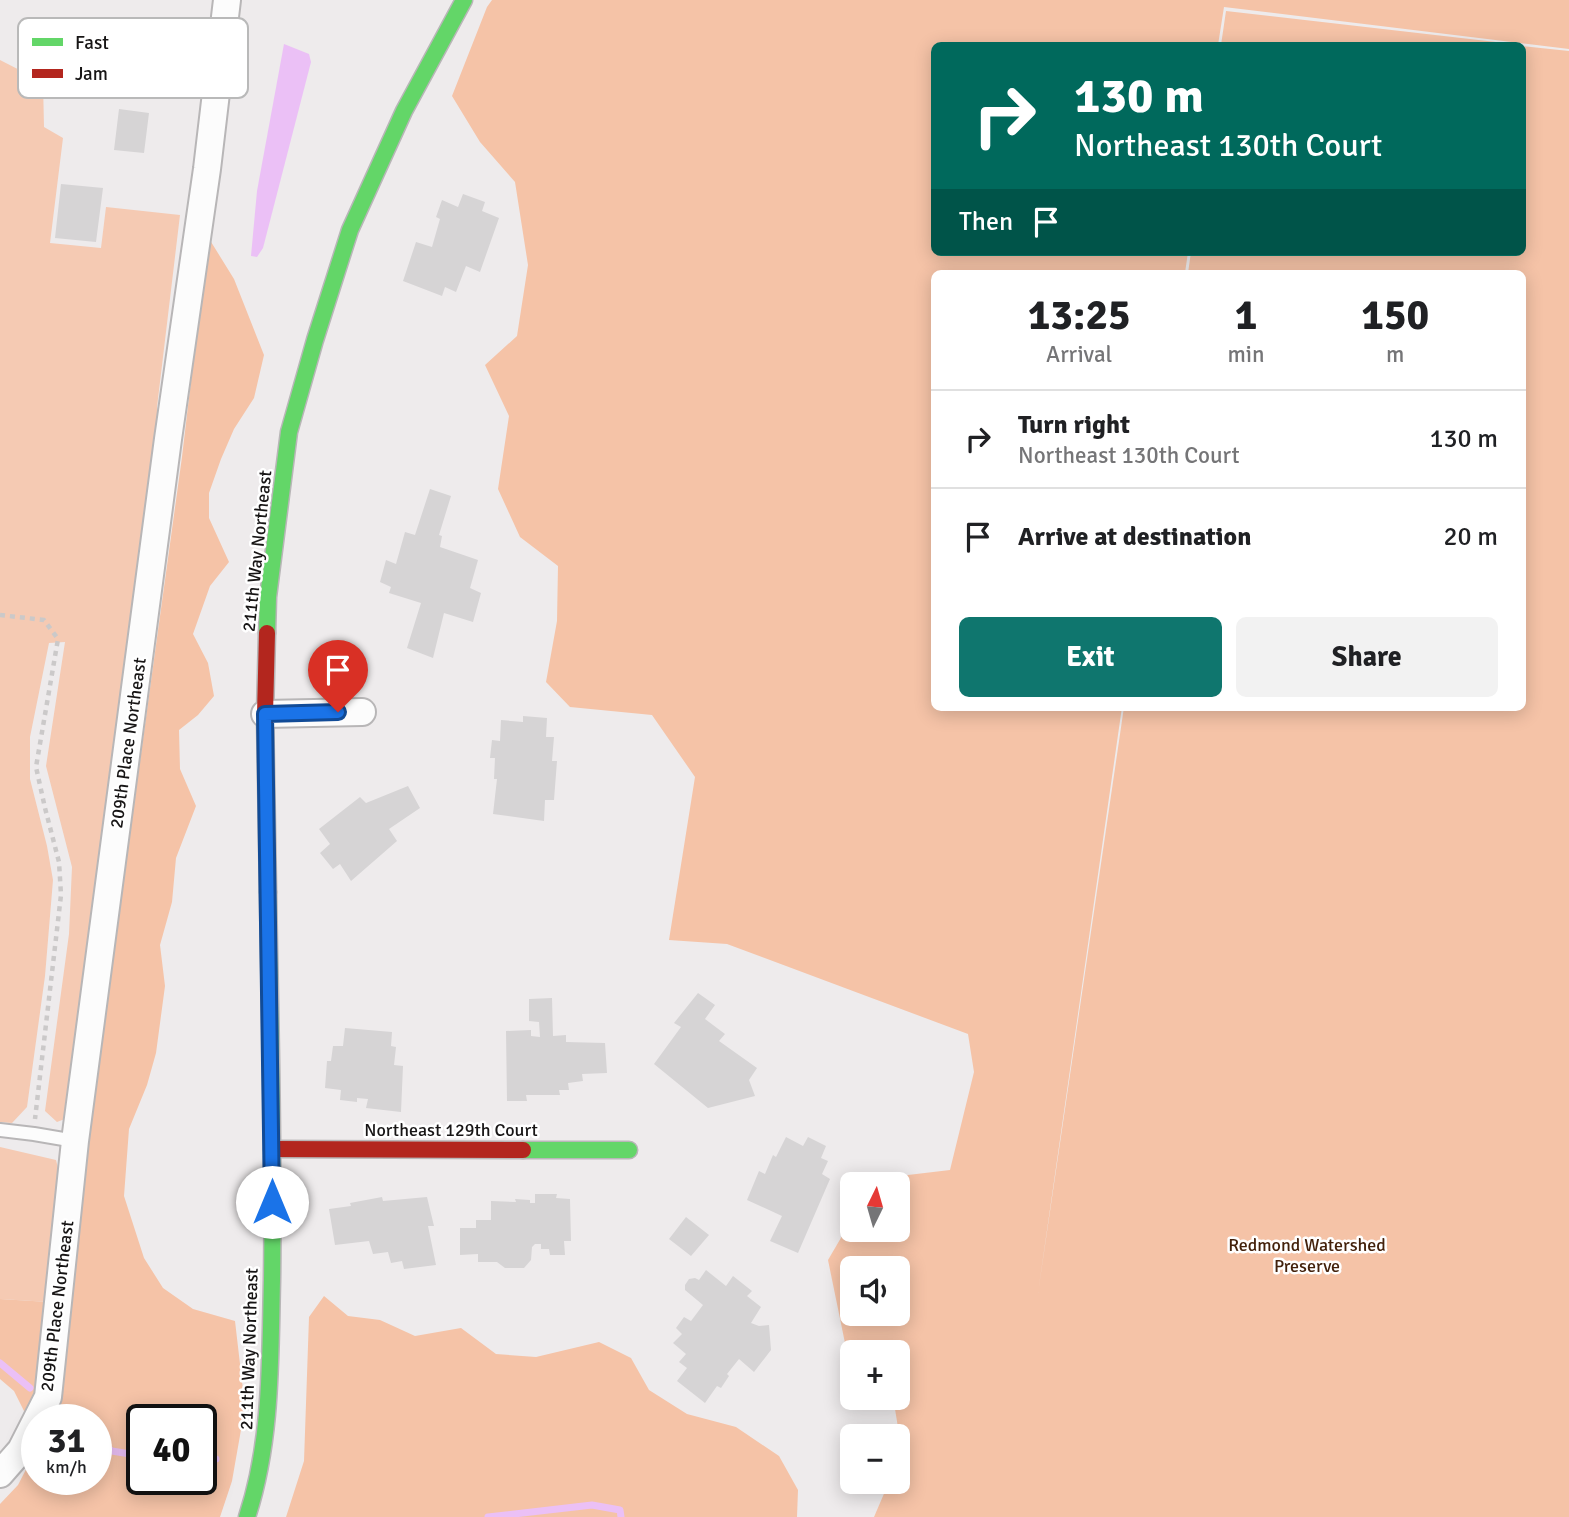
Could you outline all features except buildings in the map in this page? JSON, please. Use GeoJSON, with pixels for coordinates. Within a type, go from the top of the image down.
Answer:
{"type":"FeatureCollection","features":[{"type":"Feature","properties":{"kind":"street","name":"209th Place Northeast"},"geometry":{"type":"LineString","coordinates":[[224,18],[226,0]]}},
{"type":"Feature","properties":{"kind":"street","name":"211th Way Northeast"},"geometry":{"type":"LineString","coordinates":[[247,1517],[256,1490],[266,1433],[270,1368],[272,1149],[265,714],[268,597],[289,432],[350,230],[404,111],[464,0]]}},
{"type":"Feature","properties":{"kind":"street","name":"209th Place Northeast"},"geometry":{"type":"LineString","coordinates":[[0,1474],[21,1450],[48,1397],[75,1141],[215,98]]}},
{"type":"Feature","properties":{"kind":"street"},"geometry":{"type":"LineString","coordinates":[[265,714],[362,712]]}},
{"type":"Feature","properties":{"kind":"street","name":"Northeast 129th Court"},"geometry":{"type":"LineString","coordinates":[[272,1149],[629,1150]]}},
{"type":"Feature","properties":{"kind":"lane"},"geometry":{"type":"LineString","coordinates":[[0,1130],[75,1141]]}},
{"type":"Feature","properties":{"kind":"path"},"geometry":{"type":"LineString","coordinates":[[0,615],[44,620],[58,639],[36,767],[60,862],[61,895],[34,1133]]}},
{"type":"Feature","properties":{"kind":"shaded area"},"geometry":{"type":"Polygon","coordinates":[[[284,44],[309,54],[311,62],[263,248],[257,257],[251,256],[257,191],[284,44]]]}},
{"type":"Feature","properties":{"kind":"shaded area"},"geometry":{"type":"Polygon","coordinates":[[[0,60],[18,69],[18,98],[43,98],[44,127],[63,138],[50,243],[101,248],[106,207],[180,215],[157,407],[161,427],[70,1117],[57,1122],[45,1111],[69,934],[72,867],[46,766],[65,642],[49,643],[30,737],[30,779],[53,880],[45,976],[27,1107],[12,1123],[0,1122],[0,60]]]}},
{"type":"Feature","properties":{"kind":"shaded area"},"geometry":{"type":"Polygon","coordinates":[[[0,1147],[56,1160],[61,1180],[49,1302],[0,1299],[0,1147]]]}},
{"type":"Feature","properties":{"kind":"green space","name":"Redmond Watershed Preserve"},"geometry":{"type":"Polygon","coordinates":[[[492,0],[1569,0],[1569,49],[1224,7],[1218,42],[931,42],[931,256],[1187,256],[1185,270],[931,270],[931,711],[1121,711],[1038,1293],[1123,711],[1526,711],[1526,270],[1188,270],[1190,256],[1526,256],[1526,46],[1569,51],[1569,1517],[874,1517],[884,1494],[910,1494],[910,1424],[897,1424],[895,1410],[910,1410],[910,1340],[844,1340],[842,1326],[910,1326],[910,1256],[840,1256],[840,1319],[828,1260],[840,1240],[840,1242],[910,1242],[910,1175],[950,1170],[974,1072],[968,1034],[727,944],[669,940],[695,777],[652,715],[570,707],[546,682],[557,621],[558,566],[520,537],[498,489],[509,416],[485,365],[517,336],[528,265],[515,182],[480,142],[452,96],[492,0]]]}},
{"type":"Feature","properties":{"kind":"green space"},"geometry":{"type":"Polygon","coordinates":[[[1226,11],[1496,42],[1221,42],[1226,11]]]}},
{"type":"Feature","properties":{"kind":"green space"},"geometry":{"type":"Polygon","coordinates":[[[208,237],[234,279],[264,355],[254,398],[234,429],[209,493],[209,518],[229,562],[210,586],[193,634],[208,663],[214,696],[198,715],[179,730],[180,769],[196,806],[176,858],[172,902],[160,945],[165,986],[156,1053],[147,1085],[129,1129],[124,1196],[144,1258],[163,1288],[193,1309],[235,1321],[245,1407],[232,1481],[220,1517],[0,1517],[0,1504],[21,1479],[21,1495],[112,1495],[112,1404],[54,1404],[182,457],[208,237]]]}},
{"type":"Feature","properties":{"kind":"green space"},"geometry":{"type":"Polygon","coordinates":[[[324,1296],[348,1316],[380,1320],[415,1336],[461,1328],[496,1354],[536,1357],[599,1342],[631,1358],[649,1390],[687,1414],[736,1427],[779,1456],[798,1490],[797,1517],[286,1517],[304,1461],[309,1317],[324,1296]]]}},
{"type":"Feature","properties":{"kind":"green space"},"geometry":{"type":"Polygon","coordinates":[[[0,1299],[49,1302],[42,1378],[32,1404],[21,1405],[14,1391],[0,1379],[0,1299]]]}},
{"type":"Feature","properties":{"kind":"waterway"},"geometry":{"type":"LineString","coordinates":[[0,1363],[30,1388]]}},
{"type":"Feature","properties":{"kind":"waterway"},"geometry":{"type":"LineString","coordinates":[[112,1451],[126,1453]]}},
{"type":"Feature","properties":{"kind":"waterway"},"geometry":{"type":"LineString","coordinates":[[488,1517],[592,1505],[620,1510],[621,1517]]}},
{"type":"Feature","properties":{"kind":"traffic: fast"},"geometry":{"type":"LineString","coordinates":[[267,633],[268,597],[289,432],[315,340],[350,230],[404,111],[464,0]]}},
{"type":"Feature","properties":{"kind":"traffic: fast"},"geometry":{"type":"LineString","coordinates":[[247,1517],[261,1459],[270,1370],[272,1183],[268,892]]}},
{"type":"Feature","properties":{"kind":"traffic: fast"},"geometry":{"type":"LineString","coordinates":[[523,1150],[629,1150]]}},
{"type":"Feature","properties":{"kind":"traffic: jam"},"geometry":{"type":"LineString","coordinates":[[267,633],[265,714],[268,892]]}},
{"type":"Feature","properties":{"kind":"traffic: jam"},"geometry":{"type":"LineString","coordinates":[[272,1149],[523,1150]]}},
{"type":"Feature","properties":{"kind":"route"},"geometry":{"type":"LineString","coordinates":[[272,1202],[265,714],[338,712]]}}]}
